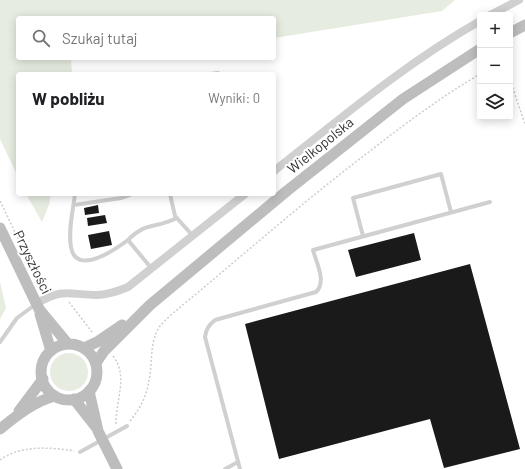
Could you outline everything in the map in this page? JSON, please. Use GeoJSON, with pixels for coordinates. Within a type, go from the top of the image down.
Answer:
{"type":"FeatureCollection","features":[{"type":"Feature","properties":{"kind":"main road"},"geometry":{"type":"LineString","coordinates":[[513,31],[525,25]]}},
{"type":"Feature","properties":{"kind":"main road","name":"Wielkopolska"},"geometry":{"type":"LineString","coordinates":[[96,363],[103,345],[349,141],[403,99],[477,51]]}},
{"type":"Feature","properties":{"kind":"main road","name":"Przyszłości"},"geometry":{"type":"LineString","coordinates":[[0,228],[38,306],[50,351]]}},
{"type":"Feature","properties":{"kind":"main road","name":"Przyszłości"},"geometry":{"type":"LineString","coordinates":[[38,306],[68,344]]}},
{"type":"Feature","properties":{"kind":"main road"},"geometry":{"type":"LineString","coordinates":[[68,344],[84,348],[91,354],[96,363],[97,377],[89,391],[74,399],[64,399],[55,396],[48,390],[43,379],[42,366],[50,351],[58,346],[68,344]]}},
{"type":"Feature","properties":{"kind":"main road","name":"Wielkopolska"},"geometry":{"type":"LineString","coordinates":[[84,348],[103,345]]}},
{"type":"Feature","properties":{"kind":"main road"},"geometry":{"type":"LineString","coordinates":[[14,418],[43,379]]}},
{"type":"Feature","properties":{"kind":"main road"},"geometry":{"type":"LineString","coordinates":[[89,391],[101,436]]}},
{"type":"Feature","properties":{"kind":"main road"},"geometry":{"type":"LineString","coordinates":[[0,429],[42,400],[55,396]]}},
{"type":"Feature","properties":{"kind":"main road"},"geometry":{"type":"LineString","coordinates":[[74,399],[101,436],[117,469]]}},
{"type":"Feature","properties":{"kind":"street"},"geometry":{"type":"LineString","coordinates":[[496,12],[519,0]]}},
{"type":"Feature","properties":{"kind":"street"},"geometry":{"type":"LineString","coordinates":[[276,169],[408,66],[477,22]]}},
{"type":"Feature","properties":{"kind":"street"},"geometry":{"type":"LineString","coordinates":[[38,306],[57,294],[67,292],[96,295],[116,292],[128,288],[243,196]]}},
{"type":"Feature","properties":{"kind":"lane"},"geometry":{"type":"LineString","coordinates":[[363,236],[353,198],[441,174],[451,212]]}},
{"type":"Feature","properties":{"kind":"lane"},"geometry":{"type":"LineString","coordinates":[[75,196],[70,239],[71,249],[80,259],[87,260],[108,254],[128,240],[140,229],[177,218]]}},
{"type":"Feature","properties":{"kind":"lane"},"geometry":{"type":"LineString","coordinates":[[74,205],[126,196]]}},
{"type":"Feature","properties":{"kind":"lane"},"geometry":{"type":"LineString","coordinates":[[170,196],[173,212],[194,236]]}},
{"type":"Feature","properties":{"kind":"lane"},"geometry":{"type":"LineString","coordinates":[[240,469],[205,337],[206,330],[215,320],[316,292],[320,288],[322,282],[313,250],[490,202]]}},
{"type":"Feature","properties":{"kind":"lane"},"geometry":{"type":"LineString","coordinates":[[128,240],[152,269]]}},
{"type":"Feature","properties":{"kind":"lane"},"geometry":{"type":"LineString","coordinates":[[0,342],[17,318],[38,306]]}},
{"type":"Feature","properties":{"kind":"lane"},"geometry":{"type":"LineString","coordinates":[[80,452],[101,436],[119,431],[127,426]]}},
{"type":"Feature","properties":{"kind":"lane"},"geometry":{"type":"LineString","coordinates":[[224,469],[238,462]]}},
{"type":"Feature","properties":{"kind":"path"},"geometry":{"type":"LineString","coordinates":[[127,426],[140,410],[146,392],[150,379],[153,342],[160,326],[178,309],[326,185],[418,114],[452,90],[477,76]]}},
{"type":"Feature","properties":{"kind":"path"},"geometry":{"type":"LineString","coordinates":[[511,84],[525,124]]}},
{"type":"Feature","properties":{"kind":"path"},"geometry":{"type":"LineString","coordinates":[[0,201],[41,286],[45,289],[50,289]]}},
{"type":"Feature","properties":{"kind":"path"},"geometry":{"type":"LineString","coordinates":[[67,292],[69,304],[118,362],[121,378],[115,414],[116,427],[119,431]]}},
{"type":"Feature","properties":{"kind":"path"},"geometry":{"type":"LineString","coordinates":[[0,460],[5,456],[21,450],[58,448],[80,452]]}},
{"type":"Feature","properties":{"kind":"shaded area"},"geometry":{"type":"Polygon","coordinates":[[[0,0],[455,0],[442,11],[276,38],[276,16],[16,16],[16,60],[71,60],[72,72],[16,72],[16,173],[0,139],[0,0]]]}},
{"type":"Feature","properties":{"kind":"shaded area"},"geometry":{"type":"Polygon","coordinates":[[[27,196],[51,196],[49,205],[42,222],[27,196]]]}},
{"type":"Feature","properties":{"kind":"shaded area"},"geometry":{"type":"Polygon","coordinates":[[[0,282],[6,308],[0,319],[0,282]]]}},
{"type":"Feature","properties":{"kind":"shaded area"},"geometry":{"type":"Polygon","coordinates":[[[69,353],[79,356],[85,362],[88,372],[85,382],[79,388],[69,391],[59,388],[53,382],[50,372],[53,362],[59,356],[69,353]]]}},
{"type":"Feature","properties":{"kind":"building"},"geometry":{"type":"Polygon","coordinates":[[[98,205],[99,213],[85,215],[84,208],[98,205]]]}},
{"type":"Feature","properties":{"kind":"building"},"geometry":{"type":"Polygon","coordinates":[[[105,215],[107,223],[88,226],[87,218],[105,215]]]}},
{"type":"Feature","properties":{"kind":"building"},"geometry":{"type":"Polygon","coordinates":[[[109,231],[112,245],[91,249],[88,235],[109,231]]]}},
{"type":"Feature","properties":{"kind":"building"},"geometry":{"type":"Polygon","coordinates":[[[414,233],[421,260],[356,277],[348,250],[414,233]]]}},
{"type":"Feature","properties":{"kind":"building"},"geometry":{"type":"Polygon","coordinates":[[[470,264],[520,449],[444,468],[430,419],[279,459],[245,324],[470,264]]]}}]}
